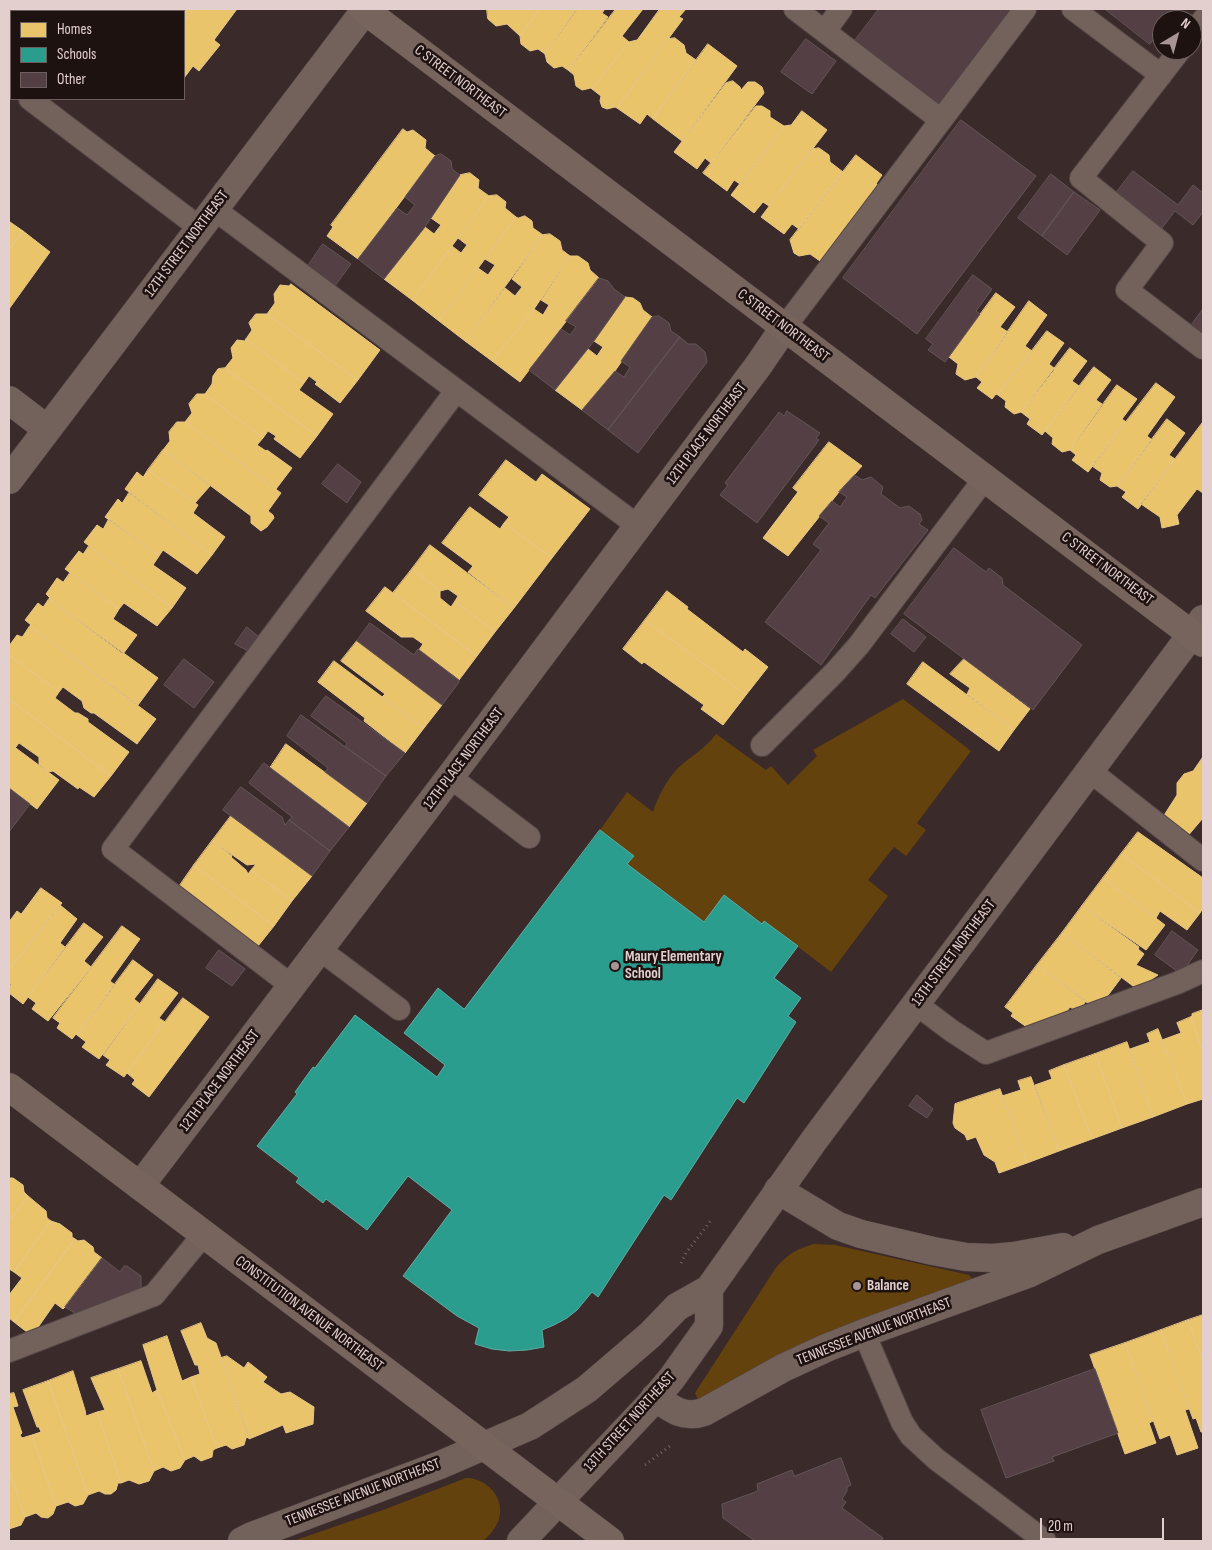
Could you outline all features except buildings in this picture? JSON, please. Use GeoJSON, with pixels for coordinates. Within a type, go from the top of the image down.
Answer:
{"type":"FeatureCollection","features":[{"type":"Feature","properties":{"kind":"main road","name":"C STREET NORTHEAST"},"geometry":{"type":"LineString","coordinates":[[365,9],[784,328],[985,478],[1200,632]]}},
{"type":"Feature","properties":{"kind":"main road","name":"CONSTITUTION AVENUE NORTHEAST"},"geometry":{"type":"LineString","coordinates":[[9,1087],[610,1541]]}},
{"type":"Feature","properties":{"kind":"street","name":"12TH STREET NORTHEAST"},"geometry":{"type":"LineString","coordinates":[[9,480],[365,9]]}},
{"type":"Feature","properties":{"kind":"street","name":"12TH PLACE NORTHEAST"},"geometry":{"type":"LineString","coordinates":[[140,1186],[450,777],[758,366],[784,328]]}},
{"type":"Feature","properties":{"kind":"street"},"geometry":{"type":"LineString","coordinates":[[9,400],[47,429]]}},
{"type":"Feature","properties":{"kind":"street","name":"13TH STREET NORTHEAST"},"geometry":{"type":"LineString","coordinates":[[484,1445],[530,1426],[567,1403],[620,1361],[677,1307],[709,1289],[778,1190],[1090,771],[1200,632]]}},
{"type":"Feature","properties":{"kind":"street","name":"TENNESSEE AVENUE NORTHEAST"},"geometry":{"type":"LineString","coordinates":[[778,1190],[838,1226],[861,1234],[966,1257],[992,1258],[1014,1256],[1098,1240]]}},
{"type":"Feature","properties":{"kind":"street","name":"TENNESSEE AVENUE NORTHEAST"},"geometry":{"type":"LineString","coordinates":[[655,1397],[678,1412],[694,1416],[783,1368],[864,1333],[1030,1273],[1098,1240],[1203,1202]]}},
{"type":"Feature","properties":{"kind":"street","name":"13TH STREET NORTHEAST"},"geometry":{"type":"LineString","coordinates":[[520,1541],[672,1378],[709,1326],[709,1289]]}},
{"type":"Feature","properties":{"kind":"street","name":"TENNESSEE AVENUE NORTHEAST"},"geometry":{"type":"LineString","coordinates":[[242,1541],[484,1445]]}},
{"type":"Feature","properties":{"kind":"lane"},"geometry":{"type":"LineString","coordinates":[[795,9],[941,120]]}},
{"type":"Feature","properties":{"kind":"lane"},"geometry":{"type":"LineString","coordinates":[[825,31],[841,9]]}},
{"type":"Feature","properties":{"kind":"lane"},"geometry":{"type":"LineString","coordinates":[[784,328],[1025,9]]}},
{"type":"Feature","properties":{"kind":"lane"},"geometry":{"type":"LineString","coordinates":[[1073,9],[1161,75]]}},
{"type":"Feature","properties":{"kind":"lane"},"geometry":{"type":"LineString","coordinates":[[1172,60],[1081,178],[1162,243],[1127,290],[1203,348]]}},
{"type":"Feature","properties":{"kind":"lane"},"geometry":{"type":"LineString","coordinates":[[31,100],[207,218],[456,391],[638,526]]}},
{"type":"Feature","properties":{"kind":"lane"},"geometry":{"type":"LineString","coordinates":[[292,986],[113,849],[456,391]]}},
{"type":"Feature","properties":{"kind":"lane"},"geometry":{"type":"LineString","coordinates":[[762,744],[835,672],[859,645],[985,478]]}},
{"type":"Feature","properties":{"kind":"lane"},"geometry":{"type":"LineString","coordinates":[[1090,771],[1203,860]]}},
{"type":"Feature","properties":{"kind":"lane"},"geometry":{"type":"LineString","coordinates":[[450,777],[529,837]]}},
{"type":"Feature","properties":{"kind":"lane"},"geometry":{"type":"LineString","coordinates":[[319,949],[400,1010]]}},
{"type":"Feature","properties":{"kind":"lane"},"geometry":{"type":"LineString","coordinates":[[916,1004],[986,1053],[1177,983],[1203,971]]}},
{"type":"Feature","properties":{"kind":"lane"},"geometry":{"type":"LineString","coordinates":[[9,1351],[154,1295],[204,1234]]}},
{"type":"Feature","properties":{"kind":"lane"},"geometry":{"type":"LineString","coordinates":[[864,1333],[902,1422],[912,1436],[936,1459],[1045,1541]]}},
{"type":"Feature","properties":{"kind":"shaded area"},"geometry":{"type":"Polygon","coordinates":[[[903,699],[971,751],[917,823],[926,830],[906,856],[894,847],[868,880],[888,896],[831,972],[764,921],[762,924],[724,896],[704,922],[627,864],[634,856],[600,830],[627,792],[653,812],[663,789],[678,768],[708,744],[716,734],[766,770],[771,766],[788,785],[817,756],[813,750],[903,699]]]}},
{"type":"Feature","properties":{"kind":"shaded area"},"geometry":{"type":"Polygon","coordinates":[[[814,1244],[835,1245],[969,1275],[972,1279],[971,1282],[698,1400],[695,1393],[775,1269],[793,1253],[814,1244]]]}},
{"type":"Feature","properties":{"kind":"shaded area"},"geometry":{"type":"Polygon","coordinates":[[[466,1478],[482,1482],[498,1498],[500,1514],[498,1522],[483,1541],[293,1541],[383,1510],[466,1478]]]}},
{"type":"Feature","properties":{"kind":"place","name":"Maury Elementary School"},"geometry":{"type":"Point","coordinates":[615,966]}},
{"type":"Feature","properties":{"kind":"place","name":"Balance"},"geometry":{"type":"Point","coordinates":[857,1286]}}]}
